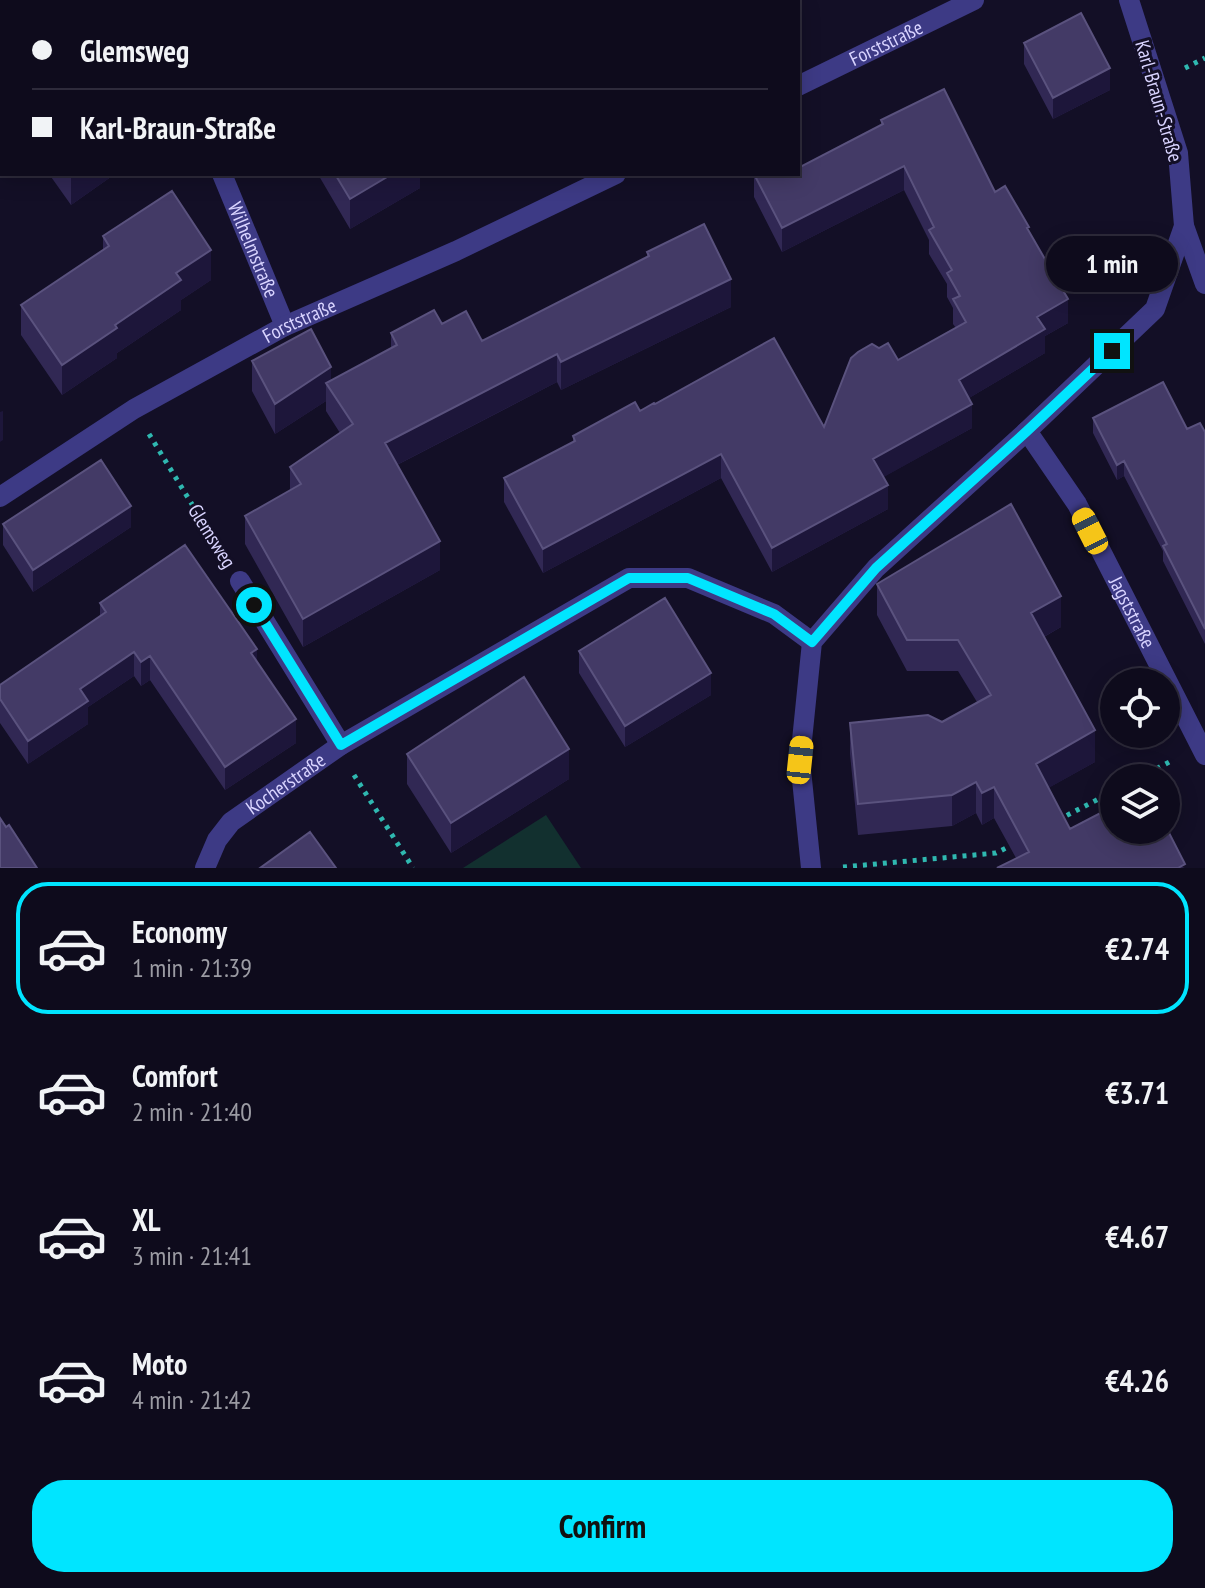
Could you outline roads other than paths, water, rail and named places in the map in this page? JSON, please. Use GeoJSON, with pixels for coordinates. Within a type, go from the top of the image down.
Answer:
{"type":"FeatureCollection","features":[{"type":"Feature","properties":{"kind":"street","name":"Forststraße"},"geometry":{"type":"LineString","coordinates":[[800,85],[974,0]]}},
{"type":"Feature","properties":{"kind":"street","name":"Karl-Braun-Straße"},"geometry":{"type":"LineString","coordinates":[[812,642],[876,568],[1155,309],[1184,226],[1178,153],[1129,0]]}},
{"type":"Feature","properties":{"kind":"street","name":"Wilhelmstraße"},"geometry":{"type":"LineString","coordinates":[[223,176],[285,326]]}},
{"type":"Feature","properties":{"kind":"street","name":"Forststraße"},"geometry":{"type":"LineString","coordinates":[[0,497],[134,409],[285,326],[456,251],[612,176]]}},
{"type":"Feature","properties":{"kind":"street"},"geometry":{"type":"LineString","coordinates":[[1184,226],[1205,284]]}},
{"type":"Feature","properties":{"kind":"street","name":"Jagststraße"},"geometry":{"type":"LineString","coordinates":[[1027,431],[1077,504],[1205,755]]}},
{"type":"Feature","properties":{"kind":"street","name":"Kocherstraße"},"geometry":{"type":"LineString","coordinates":[[205,868],[217,840],[231,822],[341,745],[629,578],[688,578],[774,614],[812,642]]}},
{"type":"Feature","properties":{"kind":"street","name":"Glemsweg"},"geometry":{"type":"LineString","coordinates":[[240,581],[341,745]]}},
{"type":"Feature","properties":{"kind":"street"},"geometry":{"type":"LineString","coordinates":[[811,868],[800,760],[812,642]]}}]}
